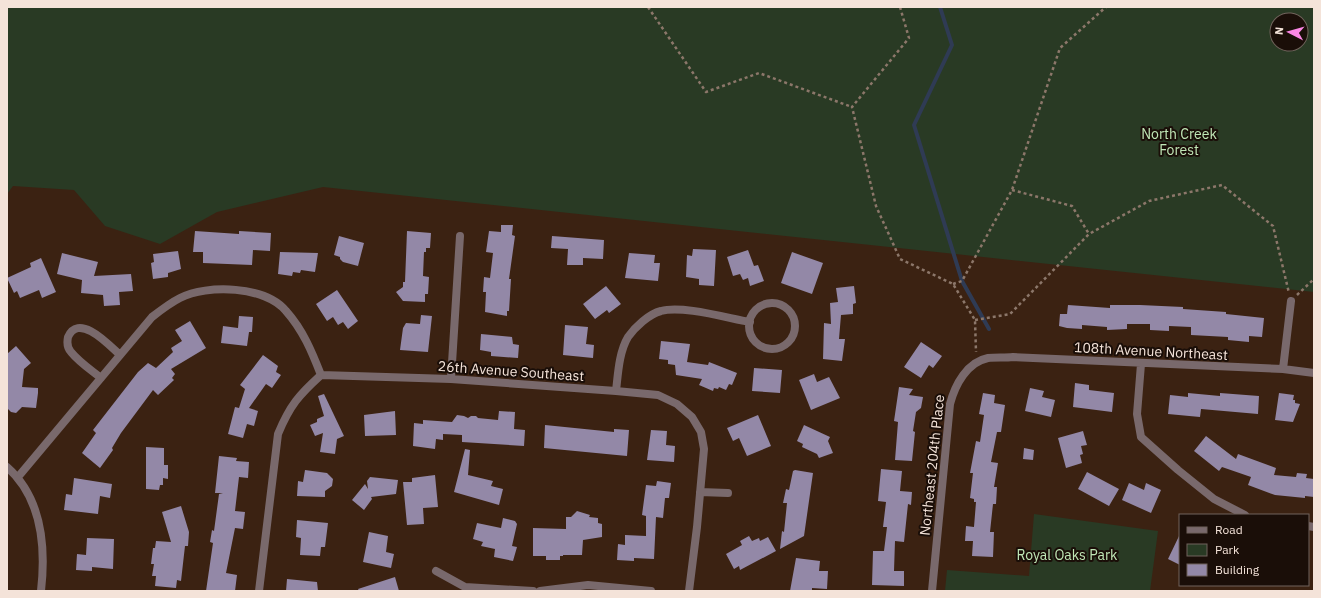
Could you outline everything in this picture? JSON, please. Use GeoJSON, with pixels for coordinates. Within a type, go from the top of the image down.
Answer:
{"type":"FeatureCollection","features":[{"type":"Feature","properties":{"kind":"street"},"geometry":{"type":"LineString","coordinates":[[451,379],[460,236]]}},
{"type":"Feature","properties":{"kind":"street"},"geometry":{"type":"LineString","coordinates":[[18,477],[152,316],[181,297],[210,290],[236,290],[262,294],[286,309],[306,338],[321,375],[302,393],[287,413],[278,434],[259,591]]}},
{"type":"Feature","properties":{"kind":"street"},"geometry":{"type":"LineString","coordinates":[[1283,369],[1291,301]]}},
{"type":"Feature","properties":{"kind":"street"},"geometry":{"type":"LineString","coordinates":[[773,303],[785,307],[790,312],[795,324],[792,336],[784,346],[777,348],[765,348],[754,340],[751,334],[750,322],[752,316],[760,306],[773,303]]}},
{"type":"Feature","properties":{"kind":"street"},"geometry":{"type":"LineString","coordinates":[[616,391],[622,356],[628,338],[648,317],[662,311],[682,309],[750,322]]}},
{"type":"Feature","properties":{"kind":"street"},"geometry":{"type":"LineString","coordinates":[[101,378],[70,351],[67,342],[71,332],[79,328],[88,329],[120,355]]}},
{"type":"Feature","properties":{"kind":"street","name":"108th Avenue Northeast"},"geometry":{"type":"LineString","coordinates":[[987,358],[1013,357],[1141,364],[1283,369],[1314,372]]}},
{"type":"Feature","properties":{"kind":"street","name":"Northeast 204th Place"},"geometry":{"type":"LineString","coordinates":[[932,591],[950,404],[954,387],[976,363],[987,358]]}},
{"type":"Feature","properties":{"kind":"street"},"geometry":{"type":"LineString","coordinates":[[1141,364],[1137,414],[1141,437],[1178,470],[1214,498],[1243,514]]}},
{"type":"Feature","properties":{"kind":"street","name":"26th Avenue Southeast"},"geometry":{"type":"LineString","coordinates":[[321,375],[451,379],[658,395],[676,404],[692,417],[701,432],[704,449],[700,492]]}},
{"type":"Feature","properties":{"kind":"street"},"geometry":{"type":"LineString","coordinates":[[7,467],[18,477],[31,501],[41,531],[44,565],[41,591]]}},
{"type":"Feature","properties":{"kind":"street"},"geometry":{"type":"LineString","coordinates":[[689,591],[700,492],[728,492]]}},
{"type":"Feature","properties":{"kind":"street"},"geometry":{"type":"LineString","coordinates":[[436,571],[465,587],[533,591]]}},
{"type":"Feature","properties":{"kind":"street"},"geometry":{"type":"LineString","coordinates":[[540,591],[588,585],[652,591]]}},
{"type":"Feature","properties":{"kind":"path"},"geometry":{"type":"LineString","coordinates":[[648,7],[706,92],[759,73],[852,107]]}},
{"type":"Feature","properties":{"kind":"path"},"geometry":{"type":"LineString","coordinates":[[852,107],[908,38],[900,7]]}},
{"type":"Feature","properties":{"kind":"path"},"geometry":{"type":"LineString","coordinates":[[953,284],[962,281],[1012,190],[1060,48],[1106,7]]}},
{"type":"Feature","properties":{"kind":"path"},"geometry":{"type":"LineString","coordinates":[[852,107],[876,206],[900,259],[953,284],[976,320],[976,363]]}},
{"type":"Feature","properties":{"kind":"path"},"geometry":{"type":"LineString","coordinates":[[976,320],[1010,314],[1089,234],[1149,201],[1222,185],[1273,226],[1291,301]]}},
{"type":"Feature","properties":{"kind":"path"},"geometry":{"type":"LineString","coordinates":[[1012,190],[1072,206],[1089,234]]}},
{"type":"Feature","properties":{"kind":"path"},"geometry":{"type":"LineString","coordinates":[[1291,301],[1314,279]]}},
{"type":"Feature","properties":{"kind":"green space","name":"North Creek Forest"},"geometry":{"type":"Polygon","coordinates":[[[7,7],[1314,7],[1314,292],[323,187],[217,212],[160,244],[105,226],[74,190],[13,186],[7,194],[7,7]]]}},
{"type":"Feature","properties":{"kind":"green space","name":"Royal Oaks Park"},"geometry":{"type":"Polygon","coordinates":[[[1034,514],[1158,531],[1150,591],[945,591],[947,570],[1029,576],[1034,514]]]}},
{"type":"Feature","properties":{"kind":"building"},"geometry":{"type":"Polygon","coordinates":[[[501,225],[513,225],[512,235],[515,236],[509,279],[511,279],[509,311],[507,311],[507,316],[485,312],[486,292],[483,292],[484,277],[490,278],[493,253],[486,252],[489,231],[501,232],[501,225]]]}},
{"type":"Feature","properties":{"kind":"building"},"geometry":{"type":"Polygon","coordinates":[[[195,231],[239,234],[239,231],[271,233],[270,251],[253,250],[252,265],[203,263],[203,252],[193,252],[195,231]]]}},
{"type":"Feature","properties":{"kind":"building"},"geometry":{"type":"Polygon","coordinates":[[[407,231],[431,233],[430,248],[426,248],[426,252],[424,252],[423,276],[429,277],[428,294],[425,294],[425,302],[403,301],[396,292],[403,287],[403,282],[405,282],[407,231]]]}},
{"type":"Feature","properties":{"kind":"building"},"geometry":{"type":"Polygon","coordinates":[[[339,236],[364,243],[358,266],[343,262],[340,257],[334,255],[339,236]]]}},
{"type":"Feature","properties":{"kind":"building"},"geometry":{"type":"Polygon","coordinates":[[[552,236],[604,240],[603,259],[583,258],[583,265],[567,265],[568,249],[551,248],[552,236]]]}},
{"type":"Feature","properties":{"kind":"building"},"geometry":{"type":"Polygon","coordinates":[[[693,249],[716,250],[714,286],[699,285],[699,279],[686,277],[687,255],[692,256],[693,249]]]}},
{"type":"Feature","properties":{"kind":"building"},"geometry":{"type":"Polygon","coordinates":[[[748,250],[754,266],[758,265],[764,281],[750,286],[748,278],[743,280],[740,274],[733,276],[727,257],[748,250]]]}},
{"type":"Feature","properties":{"kind":"building"},"geometry":{"type":"Polygon","coordinates":[[[178,251],[181,269],[168,273],[168,277],[153,279],[151,263],[154,262],[153,254],[178,251]]]}},
{"type":"Feature","properties":{"kind":"building"},"geometry":{"type":"Polygon","coordinates":[[[280,252],[318,253],[315,272],[301,270],[300,273],[293,272],[292,276],[278,274],[280,252]]]}},
{"type":"Feature","properties":{"kind":"building"},"geometry":{"type":"Polygon","coordinates":[[[792,252],[823,263],[812,294],[781,283],[792,252]]]}},
{"type":"Feature","properties":{"kind":"building"},"geometry":{"type":"Polygon","coordinates":[[[62,253],[98,262],[94,276],[131,274],[133,291],[119,292],[120,305],[104,306],[103,295],[81,293],[82,280],[57,274],[62,253]]]}},
{"type":"Feature","properties":{"kind":"building"},"geometry":{"type":"Polygon","coordinates":[[[629,253],[655,255],[654,263],[660,263],[658,281],[625,278],[629,253]]]}},
{"type":"Feature","properties":{"kind":"building"},"geometry":{"type":"Polygon","coordinates":[[[41,258],[56,292],[42,298],[39,290],[20,298],[17,291],[14,293],[7,278],[31,267],[30,263],[41,258]]]}},
{"type":"Feature","properties":{"kind":"building"},"geometry":{"type":"Polygon","coordinates":[[[606,286],[621,304],[609,313],[607,310],[595,319],[583,304],[606,286]]]}},
{"type":"Feature","properties":{"kind":"building"},"geometry":{"type":"Polygon","coordinates":[[[854,286],[856,303],[853,304],[853,314],[841,315],[839,339],[845,339],[842,361],[823,359],[824,323],[831,324],[830,303],[838,302],[836,288],[854,286]]]}},
{"type":"Feature","properties":{"kind":"building"},"geometry":{"type":"Polygon","coordinates":[[[337,290],[358,321],[348,329],[343,322],[338,325],[333,317],[327,321],[316,304],[337,290]]]}},
{"type":"Feature","properties":{"kind":"building"},"geometry":{"type":"Polygon","coordinates":[[[1068,305],[1110,308],[1110,305],[1183,307],[1183,309],[1226,312],[1226,314],[1264,318],[1262,337],[1249,336],[1249,342],[1228,340],[1228,337],[1191,335],[1191,327],[1169,326],[1169,331],[1150,330],[1150,324],[1127,324],[1127,329],[1107,330],[1107,327],[1082,325],[1082,329],[1067,328],[1059,326],[1060,314],[1067,314],[1068,305]]]}},
{"type":"Feature","properties":{"kind":"building"},"geometry":{"type":"Polygon","coordinates":[[[421,315],[432,316],[428,352],[400,350],[403,328],[406,323],[420,324],[421,315]]]}},
{"type":"Feature","properties":{"kind":"building"},"geometry":{"type":"Polygon","coordinates":[[[239,316],[253,317],[252,332],[249,332],[247,346],[221,343],[223,326],[238,328],[239,316]]]}},
{"type":"Feature","properties":{"kind":"building"},"geometry":{"type":"Polygon","coordinates":[[[190,321],[206,348],[171,369],[175,374],[172,378],[174,380],[158,395],[153,390],[121,433],[112,448],[113,450],[100,468],[82,453],[96,433],[93,430],[138,372],[148,363],[156,368],[173,352],[171,348],[182,341],[175,330],[190,321]]]}},
{"type":"Feature","properties":{"kind":"building"},"geometry":{"type":"Polygon","coordinates":[[[565,325],[588,327],[586,344],[594,345],[593,358],[563,355],[565,325]]]}},
{"type":"Feature","properties":{"kind":"building"},"geometry":{"type":"Polygon","coordinates":[[[481,334],[512,337],[513,344],[519,345],[518,358],[491,356],[491,352],[480,350],[481,334]]]}},
{"type":"Feature","properties":{"kind":"building"},"geometry":{"type":"Polygon","coordinates":[[[661,341],[690,344],[687,362],[708,365],[709,362],[737,373],[732,385],[729,384],[726,390],[719,387],[718,389],[714,388],[713,391],[699,385],[702,379],[676,375],[675,365],[668,364],[668,360],[659,359],[661,341]]]}},
{"type":"Feature","properties":{"kind":"building"},"geometry":{"type":"Polygon","coordinates":[[[921,342],[942,356],[933,368],[929,365],[921,378],[904,367],[921,342]]]}},
{"type":"Feature","properties":{"kind":"building"},"geometry":{"type":"Polygon","coordinates":[[[16,346],[31,363],[24,369],[22,387],[38,388],[38,393],[36,408],[22,407],[16,413],[11,412],[7,408],[7,354],[16,346]]]}},
{"type":"Feature","properties":{"kind":"building"},"geometry":{"type":"Polygon","coordinates":[[[263,355],[278,366],[276,372],[281,375],[272,388],[266,384],[249,408],[258,411],[254,426],[247,424],[243,438],[228,434],[235,407],[239,408],[245,389],[240,385],[263,355]]]}},
{"type":"Feature","properties":{"kind":"building"},"geometry":{"type":"Polygon","coordinates":[[[754,368],[782,370],[780,393],[752,391],[754,368]]]}},
{"type":"Feature","properties":{"kind":"building"},"geometry":{"type":"Polygon","coordinates":[[[814,374],[817,382],[829,377],[840,398],[811,410],[799,380],[814,374]]]}},
{"type":"Feature","properties":{"kind":"building"},"geometry":{"type":"Polygon","coordinates":[[[1075,383],[1089,385],[1089,390],[1114,393],[1112,412],[1073,407],[1075,383]]]}},
{"type":"Feature","properties":{"kind":"building"},"geometry":{"type":"Polygon","coordinates":[[[899,387],[913,389],[909,395],[923,397],[921,408],[916,412],[913,431],[915,432],[912,461],[895,460],[898,422],[894,421],[899,387]]]}},
{"type":"Feature","properties":{"kind":"building"},"geometry":{"type":"Polygon","coordinates":[[[1030,388],[1044,391],[1042,397],[1055,400],[1051,417],[1025,411],[1030,388]]]}},
{"type":"Feature","properties":{"kind":"building"},"geometry":{"type":"Polygon","coordinates":[[[983,393],[995,395],[994,403],[1005,405],[1001,432],[997,432],[991,462],[998,463],[994,487],[997,487],[996,504],[993,504],[990,532],[994,532],[993,557],[972,556],[973,541],[965,541],[966,526],[974,527],[976,502],[974,502],[974,499],[970,498],[973,473],[970,473],[976,441],[980,442],[984,415],[979,414],[983,393]]]}},
{"type":"Feature","properties":{"kind":"building"},"geometry":{"type":"Polygon","coordinates":[[[1188,393],[1220,396],[1220,393],[1259,396],[1258,414],[1201,409],[1200,417],[1168,414],[1170,395],[1188,397],[1188,393]]]}},
{"type":"Feature","properties":{"kind":"building"},"geometry":{"type":"Polygon","coordinates":[[[1279,393],[1294,395],[1293,400],[1295,400],[1295,403],[1300,404],[1293,422],[1275,420],[1279,393]]]}},
{"type":"Feature","properties":{"kind":"building"},"geometry":{"type":"Polygon","coordinates":[[[324,394],[344,436],[337,439],[335,454],[320,452],[323,433],[315,436],[310,425],[317,422],[317,419],[324,416],[318,396],[324,394]]]}},
{"type":"Feature","properties":{"kind":"building"},"geometry":{"type":"Polygon","coordinates":[[[395,411],[396,435],[365,436],[364,415],[395,411]]]}},
{"type":"Feature","properties":{"kind":"building"},"geometry":{"type":"Polygon","coordinates":[[[499,411],[515,412],[514,429],[525,430],[524,446],[462,442],[462,435],[443,434],[443,440],[436,439],[435,449],[413,446],[414,423],[423,424],[423,420],[452,422],[457,415],[468,418],[471,416],[476,416],[478,418],[498,420],[499,411]]]}},
{"type":"Feature","properties":{"kind":"building"},"geometry":{"type":"Polygon","coordinates":[[[758,415],[771,446],[747,456],[739,438],[733,441],[727,428],[758,415]]]}},
{"type":"Feature","properties":{"kind":"building"},"geometry":{"type":"Polygon","coordinates":[[[545,425],[614,432],[614,429],[629,430],[627,456],[544,448],[545,425]]]}},
{"type":"Feature","properties":{"kind":"building"},"geometry":{"type":"Polygon","coordinates":[[[804,425],[830,437],[828,441],[833,453],[819,458],[817,454],[802,447],[803,444],[797,441],[804,425]]]}},
{"type":"Feature","properties":{"kind":"building"},"geometry":{"type":"Polygon","coordinates":[[[651,430],[667,431],[666,445],[675,446],[674,462],[647,460],[651,430]]]}},
{"type":"Feature","properties":{"kind":"building"},"geometry":{"type":"Polygon","coordinates":[[[1083,431],[1087,445],[1081,446],[1083,454],[1080,455],[1082,463],[1066,468],[1058,438],[1083,431]]]}},
{"type":"Feature","properties":{"kind":"building"},"geometry":{"type":"Polygon","coordinates":[[[1206,436],[1236,459],[1238,454],[1276,468],[1274,475],[1296,477],[1297,473],[1307,474],[1306,478],[1314,479],[1314,497],[1305,496],[1305,498],[1275,495],[1248,485],[1251,477],[1222,467],[1219,471],[1194,451],[1206,436]]]}},
{"type":"Feature","properties":{"kind":"building"},"geometry":{"type":"Polygon","coordinates":[[[146,447],[164,448],[164,465],[168,465],[168,479],[163,478],[163,485],[160,485],[159,490],[146,489],[146,447]]]}},
{"type":"Feature","properties":{"kind":"building"},"geometry":{"type":"Polygon","coordinates":[[[1024,448],[1034,450],[1033,460],[1023,459],[1024,448]]]}},
{"type":"Feature","properties":{"kind":"building"},"geometry":{"type":"Polygon","coordinates":[[[465,449],[470,450],[468,475],[493,481],[491,486],[503,489],[499,505],[454,492],[465,449]]]}},
{"type":"Feature","properties":{"kind":"building"},"geometry":{"type":"Polygon","coordinates":[[[219,456],[237,458],[236,461],[249,462],[248,478],[239,477],[235,511],[245,512],[243,529],[235,528],[226,573],[237,575],[235,591],[206,591],[213,543],[210,542],[212,530],[214,531],[219,494],[223,493],[215,493],[219,456]]]}},
{"type":"Feature","properties":{"kind":"building"},"geometry":{"type":"Polygon","coordinates":[[[881,469],[902,471],[900,491],[912,492],[911,505],[908,504],[904,542],[895,541],[894,571],[904,571],[904,586],[872,585],[873,551],[884,551],[887,527],[883,527],[886,502],[878,501],[881,469]]]}},
{"type":"Feature","properties":{"kind":"building"},"geometry":{"type":"Polygon","coordinates":[[[305,470],[327,473],[333,479],[332,486],[325,491],[325,497],[297,496],[298,481],[303,482],[305,470]]]}},
{"type":"Feature","properties":{"kind":"building"},"geometry":{"type":"Polygon","coordinates":[[[793,471],[813,473],[804,536],[780,549],[782,531],[784,532],[787,503],[783,503],[786,489],[789,490],[793,471]]]}},
{"type":"Feature","properties":{"kind":"building"},"geometry":{"type":"Polygon","coordinates":[[[1087,472],[1119,489],[1109,506],[1078,489],[1087,472]]]}},
{"type":"Feature","properties":{"kind":"building"},"geometry":{"type":"Polygon","coordinates":[[[435,475],[438,507],[423,508],[424,524],[407,525],[403,482],[412,482],[412,478],[435,475]]]}},
{"type":"Feature","properties":{"kind":"building"},"geometry":{"type":"Polygon","coordinates":[[[370,477],[398,480],[396,494],[371,497],[372,499],[364,510],[352,500],[365,484],[368,489],[367,481],[370,477]]]}},
{"type":"Feature","properties":{"kind":"building"},"geometry":{"type":"Polygon","coordinates":[[[74,478],[112,484],[110,498],[100,496],[98,514],[64,510],[66,494],[72,495],[74,478]]]}},
{"type":"Feature","properties":{"kind":"building"},"geometry":{"type":"Polygon","coordinates":[[[657,481],[671,483],[669,498],[665,498],[663,518],[656,517],[654,559],[634,558],[634,561],[617,560],[618,544],[625,545],[625,535],[646,536],[646,516],[642,515],[646,485],[656,486],[657,481]]]}},
{"type":"Feature","properties":{"kind":"building"},"geometry":{"type":"Polygon","coordinates":[[[1129,483],[1144,490],[1146,483],[1161,490],[1151,513],[1122,500],[1129,483]]]}},
{"type":"Feature","properties":{"kind":"building"},"geometry":{"type":"Polygon","coordinates":[[[181,506],[189,532],[188,546],[185,546],[181,581],[177,580],[176,588],[155,586],[156,576],[152,576],[154,564],[151,564],[153,548],[155,548],[156,541],[171,542],[162,512],[181,506]]]}},
{"type":"Feature","properties":{"kind":"building"},"geometry":{"type":"Polygon","coordinates":[[[577,511],[590,515],[589,517],[598,518],[598,523],[602,524],[602,537],[583,540],[582,555],[563,555],[560,556],[560,560],[546,560],[546,556],[533,556],[533,528],[566,529],[566,517],[571,517],[577,511]]]}},
{"type":"Feature","properties":{"kind":"building"},"geometry":{"type":"Polygon","coordinates":[[[503,518],[515,521],[517,524],[512,546],[517,547],[513,561],[494,557],[495,549],[481,546],[483,542],[473,539],[477,523],[501,528],[503,518]]]}},
{"type":"Feature","properties":{"kind":"building"},"geometry":{"type":"Polygon","coordinates":[[[297,520],[328,523],[325,547],[321,547],[320,556],[300,555],[301,538],[296,537],[297,520]]]}},
{"type":"Feature","properties":{"kind":"building"},"geometry":{"type":"Polygon","coordinates":[[[369,532],[388,536],[386,552],[394,554],[391,568],[363,562],[369,532]]]}},
{"type":"Feature","properties":{"kind":"building"},"geometry":{"type":"Polygon","coordinates":[[[749,536],[752,541],[759,538],[760,541],[768,537],[776,551],[740,570],[739,566],[734,569],[726,554],[742,545],[740,541],[749,536]]]}},
{"type":"Feature","properties":{"kind":"building"},"geometry":{"type":"Polygon","coordinates":[[[1179,536],[1179,564],[1168,559],[1179,536]]]}},
{"type":"Feature","properties":{"kind":"building"},"geometry":{"type":"Polygon","coordinates":[[[87,538],[114,539],[113,569],[92,567],[92,571],[76,570],[77,554],[86,555],[87,538]]]}},
{"type":"Feature","properties":{"kind":"building"},"geometry":{"type":"Polygon","coordinates":[[[796,558],[820,561],[819,571],[828,571],[827,589],[812,588],[812,591],[790,591],[796,558]]]}},
{"type":"Feature","properties":{"kind":"building"},"geometry":{"type":"Polygon","coordinates":[[[395,577],[399,591],[359,591],[358,589],[395,577]]]}},
{"type":"Feature","properties":{"kind":"building"},"geometry":{"type":"Polygon","coordinates":[[[287,579],[317,582],[318,591],[286,591],[287,579]]]}},
{"type":"Feature","properties":{"kind":"waterway"},"geometry":{"type":"LineString","coordinates":[[940,7],[952,45],[914,125],[962,281],[989,329]]}}]}
